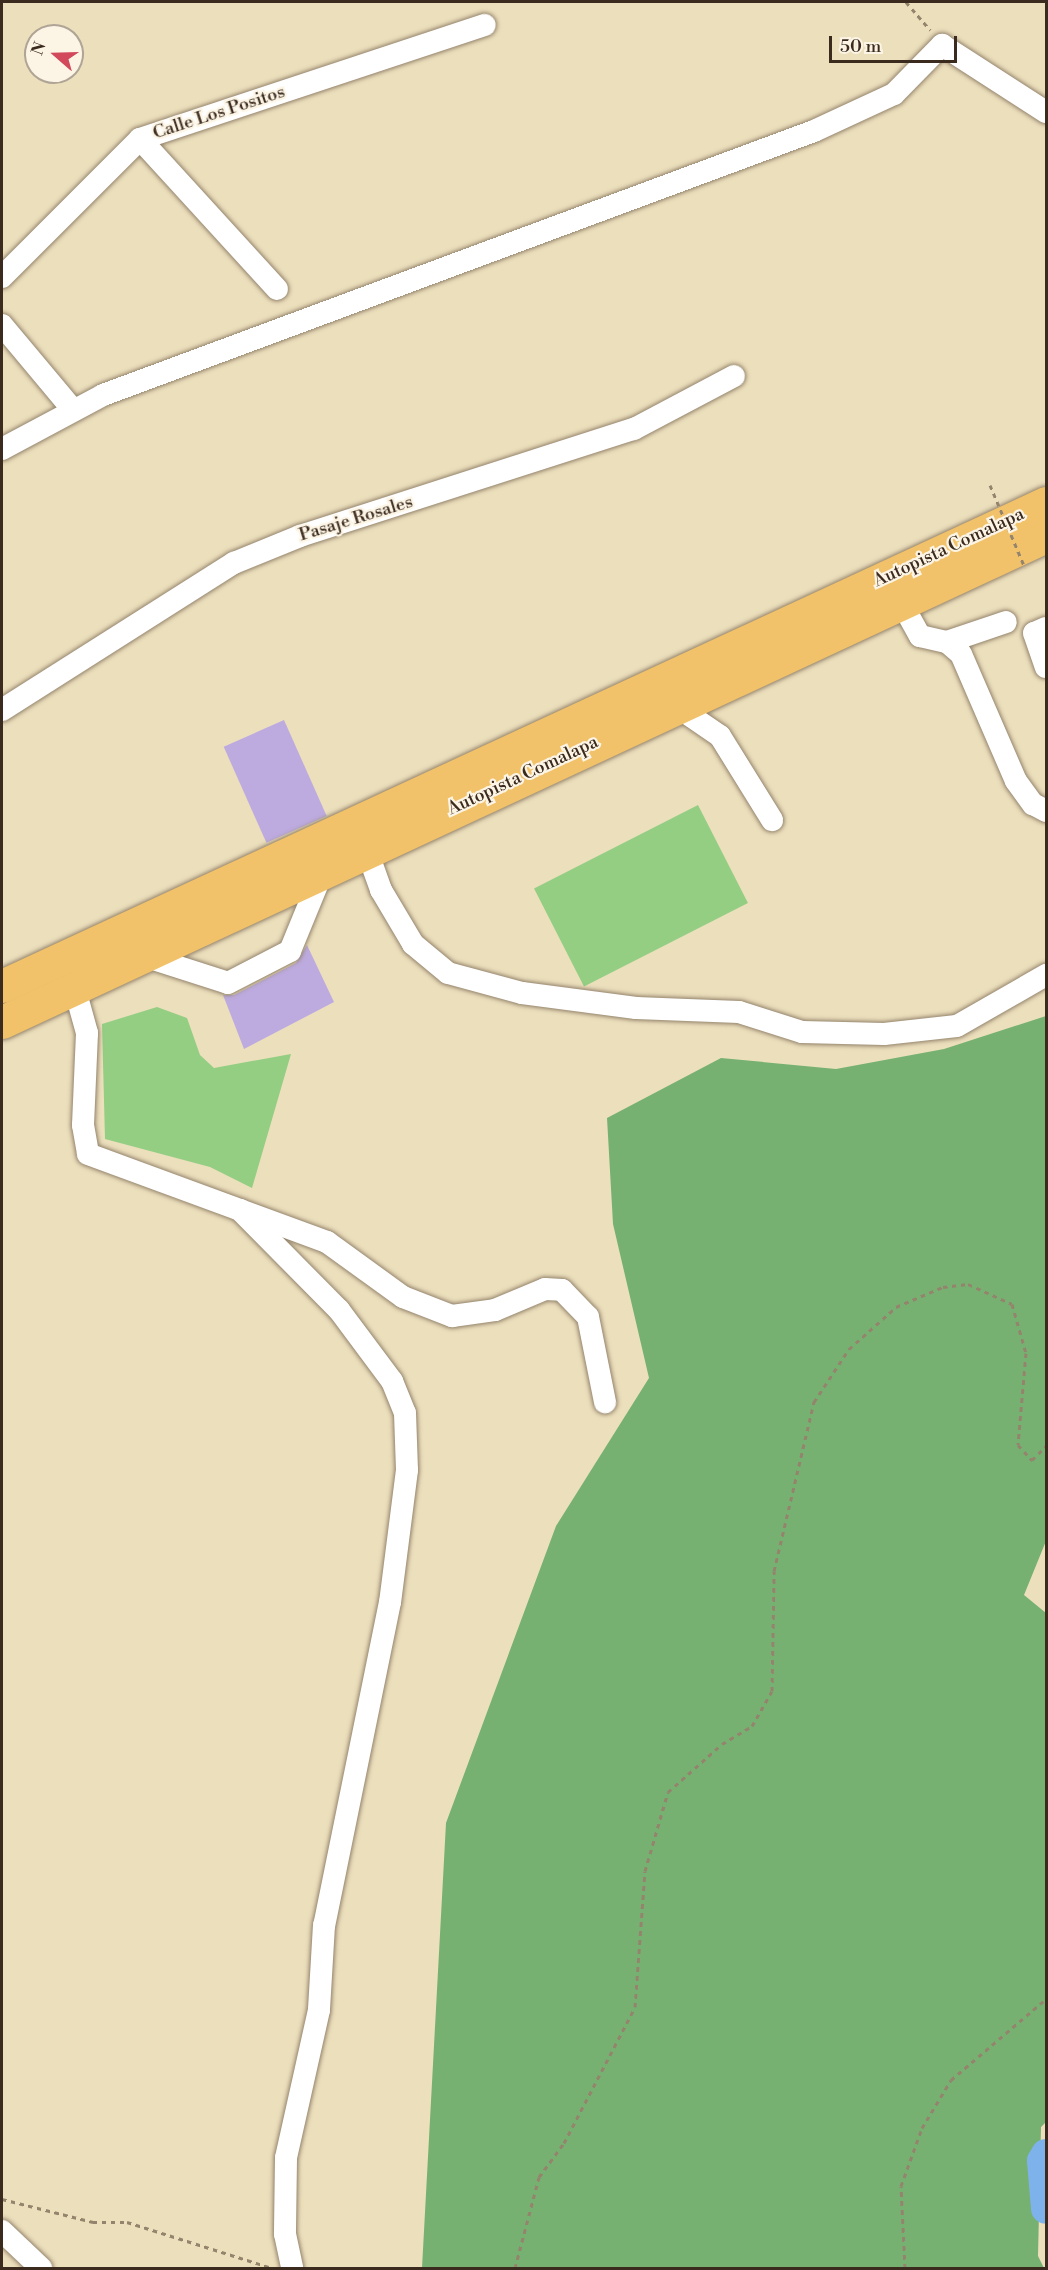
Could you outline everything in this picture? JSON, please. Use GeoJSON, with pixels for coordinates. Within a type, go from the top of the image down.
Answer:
{"type":"FeatureCollection","features":[{"type":"Feature","properties":{"kind":"highway","name":"Autopista Comalapa"},"geometry":{"type":"LineString","coordinates":[[2,986],[42,965],[1047,503]]}},
{"type":"Feature","properties":{"kind":"highway","name":"Autopista Comalapa"},"geometry":{"type":"LineString","coordinates":[[2,1022],[366,848],[1047,536]]}},
{"type":"Feature","properties":{"kind":"highway"},"geometry":{"type":"LineString","coordinates":[[2,980],[42,965]]}},
{"type":"Feature","properties":{"kind":"highway"},"geometry":{"type":"LineString","coordinates":[[2,1034],[74,986]]}},
{"type":"Feature","properties":{"kind":"street","name":"Calle Los Positos"},"geometry":{"type":"LineString","coordinates":[[2,277],[140,139],[485,25]]}},
{"type":"Feature","properties":{"kind":"street"},"geometry":{"type":"LineString","coordinates":[[2,449],[74,410],[814,131],[894,94],[942,45],[1047,111]]}},
{"type":"Feature","properties":{"kind":"street"},"geometry":{"type":"LineString","coordinates":[[140,139],[277,289]]}},
{"type":"Feature","properties":{"kind":"street"},"geometry":{"type":"LineString","coordinates":[[2,325],[74,410]]}},
{"type":"Feature","properties":{"kind":"street","name":"Pasaje Rosales"},"geometry":{"type":"LineString","coordinates":[[2,710],[234,563],[300,536],[634,429],[734,376]]}},
{"type":"Feature","properties":{"kind":"street"},"geometry":{"type":"LineString","coordinates":[[901,602],[920,636],[947,642],[961,654],[1016,781],[1033,804],[1047,811]]}},
{"type":"Feature","properties":{"kind":"street"},"geometry":{"type":"LineString","coordinates":[[947,642],[1006,622]]}},
{"type":"Feature","properties":{"kind":"street"},"geometry":{"type":"LineString","coordinates":[[1047,628],[1034,633],[1047,667]]}},
{"type":"Feature","properties":{"kind":"street"},"geometry":{"type":"LineString","coordinates":[[676,706],[720,736],[772,820]]}},
{"type":"Feature","properties":{"kind":"street"},"geometry":{"type":"LineString","coordinates":[[366,848],[381,890],[413,944],[448,973],[522,993],[636,1008],[739,1012],[802,1032],[884,1034],[957,1026],[1047,975]]}},
{"type":"Feature","properties":{"kind":"street"},"geometry":{"type":"LineString","coordinates":[[141,955],[228,982],[290,951],[324,868]]}},
{"type":"Feature","properties":{"kind":"street"},"geometry":{"type":"LineString","coordinates":[[74,986],[87,1034],[83,1125],[88,1154],[240,1210],[292,1225],[327,1242],[403,1297],[452,1316],[495,1310],[544,1289],[562,1290],[588,1317],[605,1402]]}},
{"type":"Feature","properties":{"kind":"street"},"geometry":{"type":"LineString","coordinates":[[240,1210],[276,1251],[339,1310],[392,1381],[405,1413],[407,1470],[371,1704],[324,1925],[319,2010],[286,2158],[285,2234],[292,2268]]}},
{"type":"Feature","properties":{"kind":"street"},"geometry":{"type":"LineString","coordinates":[[276,1251],[292,1225]]}},
{"type":"Feature","properties":{"kind":"street"},"geometry":{"type":"LineString","coordinates":[[2,2231],[41,2268]]}},
{"type":"Feature","properties":{"kind":"path"},"geometry":{"type":"LineString","coordinates":[[906,2],[942,45]]}},
{"type":"Feature","properties":{"kind":"path"},"geometry":{"type":"LineString","coordinates":[[990,485],[1025,568]]}},
{"type":"Feature","properties":{"kind":"path"},"geometry":{"type":"LineString","coordinates":[[515,2268],[539,2177],[564,2144],[636,2007],[644,1880],[668,1792],[722,1744],[752,1726],[772,1691],[774,1571],[814,1402],[849,1349],[897,1307],[943,1287],[968,1284],[1012,1304],[1026,1353],[1018,1445],[1032,1460],[1047,1446]]}},
{"type":"Feature","properties":{"kind":"path"},"geometry":{"type":"LineString","coordinates":[[904,2268],[901,2186],[922,2128],[951,2080],[1047,2000]]}},
{"type":"Feature","properties":{"kind":"path"},"geometry":{"type":"LineString","coordinates":[[2,2199],[93,2222],[127,2222],[275,2268]]}},
{"type":"Feature","properties":{"kind":"green space"},"geometry":{"type":"Polygon","coordinates":[[[698,805],[748,903],[584,987],[534,889],[698,805]]]}},
{"type":"Feature","properties":{"kind":"green space"},"geometry":{"type":"Polygon","coordinates":[[[157,1007],[187,1018],[200,1055],[214,1068],[291,1054],[252,1188],[210,1167],[105,1139],[102,1024],[157,1007]]]}},
{"type":"Feature","properties":{"kind":"green space"},"geometry":{"type":"Polygon","coordinates":[[[1046,1016],[1046,1541],[1024,1595],[1046,1613],[1046,2122],[1041,2127],[1038,2256],[1044,2268],[422,2268],[446,1823],[556,1526],[649,1378],[613,1224],[607,1118],[721,1058],[836,1069],[944,1049],[1046,1016]]]}},
{"type":"Feature","properties":{"kind":"building"},"geometry":{"type":"Polygon","coordinates":[[[284,720],[327,816],[266,843],[224,747],[284,720]]]}},
{"type":"Feature","properties":{"kind":"building"},"geometry":{"type":"Polygon","coordinates":[[[307,945],[334,1002],[244,1049],[223,995],[234,995],[296,963],[307,945]]]}},
{"type":"Feature","properties":{"kind":"waterway"},"geometry":{"type":"LineString","coordinates":[[1046,2154],[1042,2161],[1046,2209]]}}]}
